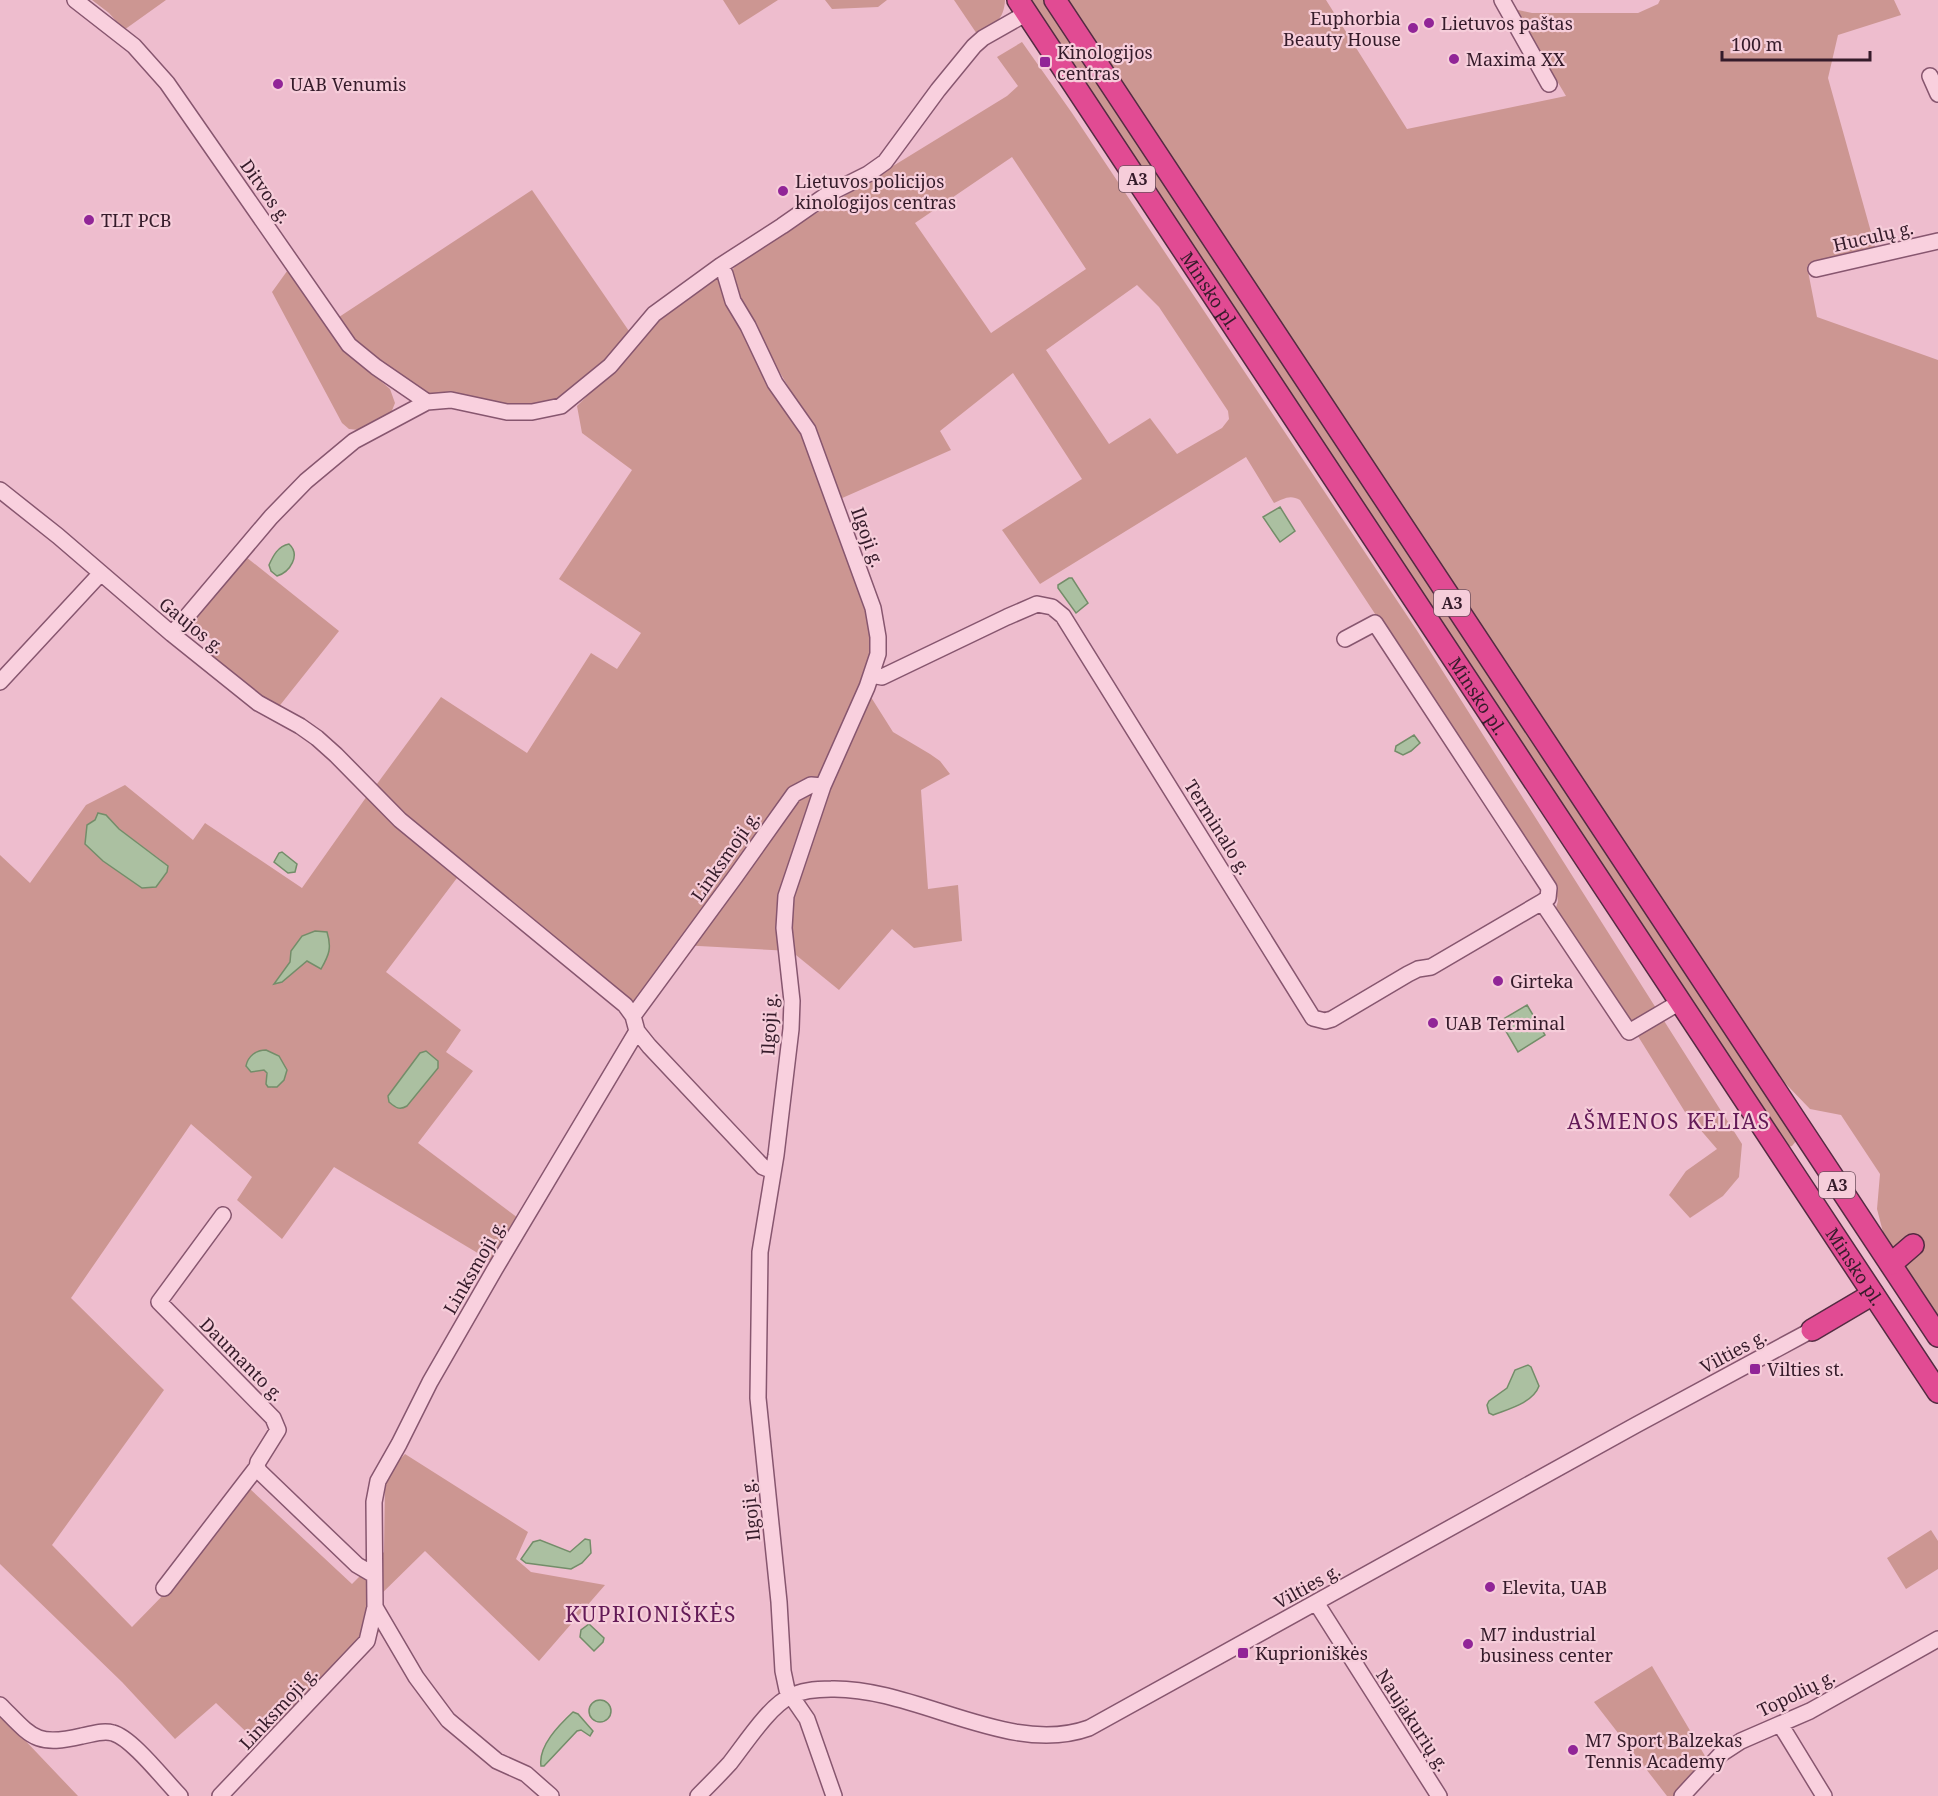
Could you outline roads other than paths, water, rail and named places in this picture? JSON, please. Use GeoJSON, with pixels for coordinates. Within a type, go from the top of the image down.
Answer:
{"type":"FeatureCollection","features":[{"type":"Feature","properties":{"kind":"highway","name":"Minsko pl."},"geometry":{"type":"LineString","coordinates":[[1055,0],[1938,1336]]}},
{"type":"Feature","properties":{"kind":"highway","name":"Minsko pl."},"geometry":{"type":"LineString","coordinates":[[1022,6],[1938,1392]]}},
{"type":"Feature","properties":{"kind":"highway"},"geometry":{"type":"LineString","coordinates":[[1784,1158],[1797,1158],[1816,1170],[1847,1215],[1874,1241]]}},
{"type":"Feature","properties":{"kind":"highway"},"geometry":{"type":"LineString","coordinates":[[1891,1264],[1913,1245]]}},
{"type":"Feature","properties":{"kind":"highway"},"geometry":{"type":"LineString","coordinates":[[1812,1330],[1873,1294]]}},
{"type":"Feature","properties":{"kind":"street","name":"Ditvos g."},"geometry":{"type":"LineString","coordinates":[[75,0],[134,46],[167,83],[349,345],[375,367],[427,402]]}},
{"type":"Feature","properties":{"kind":"street"},"geometry":{"type":"LineString","coordinates":[[1502,0],[1549,84]]}},
{"type":"Feature","properties":{"kind":"street"},"geometry":{"type":"LineString","coordinates":[[172,634],[271,518],[306,481],[354,441],[427,402],[451,400],[507,412],[532,412],[561,406],[610,366],[654,314],[720,266],[828,194],[868,174],[885,162],[974,46],[1022,6]]}},
{"type":"Feature","properties":{"kind":"street"},"geometry":{"type":"LineString","coordinates":[[1930,76],[1938,94]]}},
{"type":"Feature","properties":{"kind":"street","name":"Huculų g."},"geometry":{"type":"LineString","coordinates":[[1816,269],[1938,241]]}},
{"type":"Feature","properties":{"kind":"street","name":"Ilgoji g."},"geometry":{"type":"LineString","coordinates":[[720,266],[726,274],[733,301],[748,326],[775,383],[808,430],[873,608],[878,637],[878,654],[871,675],[824,786],[786,896],[784,928],[792,1001],[791,1029],[760,1252],[758,1398],[779,1602],[783,1671],[787,1690],[807,1719],[834,1796]]}},
{"type":"Feature","properties":{"kind":"street","name":"Gaujos g."},"geometry":{"type":"LineString","coordinates":[[0,490],[258,703],[308,732],[336,755],[400,820],[625,1005],[633,1016]]}},
{"type":"Feature","properties":{"kind":"street"},"geometry":{"type":"LineString","coordinates":[[0,682],[101,573]]}},
{"type":"Feature","properties":{"kind":"street","name":"Terminalo g."},"geometry":{"type":"LineString","coordinates":[[871,675],[882,677],[1007,616],[1037,604],[1052,607],[1063,616],[1313,1018],[1317,1020],[1332,1019],[1408,974],[1418,969],[1431,967],[1542,902]]}},
{"type":"Feature","properties":{"kind":"street"},"geometry":{"type":"LineString","coordinates":[[1345,639],[1376,623],[1549,888],[1548,898],[1542,902],[1629,1032],[1680,1002]]}},
{"type":"Feature","properties":{"kind":"street","name":"Linksmoji g."},"geometry":{"type":"LineString","coordinates":[[633,1016],[794,794],[811,785],[824,786]]}},
{"type":"Feature","properties":{"kind":"street"},"geometry":{"type":"LineString","coordinates":[[633,1016],[637,1031],[649,1046],[763,1167],[773,1171]]}},
{"type":"Feature","properties":{"kind":"street","name":"Linksmoji g."},"geometry":{"type":"LineString","coordinates":[[220,1796],[367,1641],[375,1607],[374,1502],[378,1481],[430,1382],[495,1269],[637,1031]]}},
{"type":"Feature","properties":{"kind":"street","name":"Daumanto g."},"geometry":{"type":"LineString","coordinates":[[223,1215],[159,1302],[273,1418],[278,1430],[257,1467]]}},
{"type":"Feature","properties":{"kind":"street","name":"Vilties g."},"geometry":{"type":"LineString","coordinates":[[791,1696],[818,1689],[859,1690],[1008,1731],[1041,1736],[1066,1736],[1089,1728],[1812,1330]]}},
{"type":"Feature","properties":{"kind":"street"},"geometry":{"type":"LineString","coordinates":[[164,1588],[257,1467],[357,1565],[374,1575]]}},
{"type":"Feature","properties":{"kind":"street","name":"Naujakurių g."},"geometry":{"type":"LineString","coordinates":[[1317,1604],[1439,1796]]}},
{"type":"Feature","properties":{"kind":"street"},"geometry":{"type":"LineString","coordinates":[[375,1607],[416,1677],[448,1720],[496,1761],[526,1774],[551,1796]]}},
{"type":"Feature","properties":{"kind":"street","name":"Topolių g."},"geometry":{"type":"LineString","coordinates":[[1682,1796],[1721,1754],[1741,1741],[1810,1711],[1938,1639]]}},
{"type":"Feature","properties":{"kind":"street"},"geometry":{"type":"LineString","coordinates":[[367,1641],[387,1640],[398,1646]]}},
{"type":"Feature","properties":{"kind":"street"},"geometry":{"type":"LineString","coordinates":[[698,1796],[728,1765],[777,1705],[791,1696]]}},
{"type":"Feature","properties":{"kind":"street"},"geometry":{"type":"LineString","coordinates":[[0,1705],[27,1732],[41,1740],[57,1742],[102,1731],[116,1734],[130,1743],[180,1796]]}},
{"type":"Feature","properties":{"kind":"street"},"geometry":{"type":"LineString","coordinates":[[1780,1724],[1824,1796]]}},
{"type":"Feature","properties":{"kind":"place","name":"Lietuvos paštas"},"geometry":{"type":"Point","coordinates":[1429,23]}},
{"type":"Feature","properties":{"kind":"place","name":"Euphorbia Beauty House"},"geometry":{"type":"Point","coordinates":[1413,28]}},
{"type":"Feature","properties":{"kind":"place","name":"Maxima XX"},"geometry":{"type":"Point","coordinates":[1454,59]}},
{"type":"Feature","properties":{"kind":"place","name":"Kinologijos centras"},"geometry":{"type":"Point","coordinates":[1045,62]}},
{"type":"Feature","properties":{"kind":"place","name":"UAB Venumis"},"geometry":{"type":"Point","coordinates":[278,84]}},
{"type":"Feature","properties":{"kind":"place","name":"Lietuvos policijos kinologijos centras"},"geometry":{"type":"Point","coordinates":[783,191]}},
{"type":"Feature","properties":{"kind":"place","name":"TLT PCB"},"geometry":{"type":"Point","coordinates":[89,220]}},
{"type":"Feature","properties":{"kind":"place","name":"Girteka"},"geometry":{"type":"Point","coordinates":[1498,981]}},
{"type":"Feature","properties":{"kind":"place","name":"UAB Terminal"},"geometry":{"type":"Point","coordinates":[1433,1023]}},
{"type":"Feature","properties":{"kind":"place","name":"Vilties st."},"geometry":{"type":"Point","coordinates":[1755,1369]}},
{"type":"Feature","properties":{"kind":"place","name":"Elevita, UAB"},"geometry":{"type":"Point","coordinates":[1490,1587]}},
{"type":"Feature","properties":{"kind":"place","name":"M7 industrial business center"},"geometry":{"type":"Point","coordinates":[1468,1644]}},
{"type":"Feature","properties":{"kind":"place","name":"Kuprioniškės"},"geometry":{"type":"Point","coordinates":[1243,1653]}},
{"type":"Feature","properties":{"kind":"place","name":"M7 Sport Balzekas Tennis Academy"},"geometry":{"type":"Point","coordinates":[1573,1750]}},
{"type":"Feature","properties":{"kind":"district","name":"AŠMENOS KELIAS"},"geometry":{"type":"Point","coordinates":[1669,1121]}},
{"type":"Feature","properties":{"kind":"district","name":"KUPRIONIŠKĖS"},"geometry":{"type":"Point","coordinates":[651,1614]}}]}
